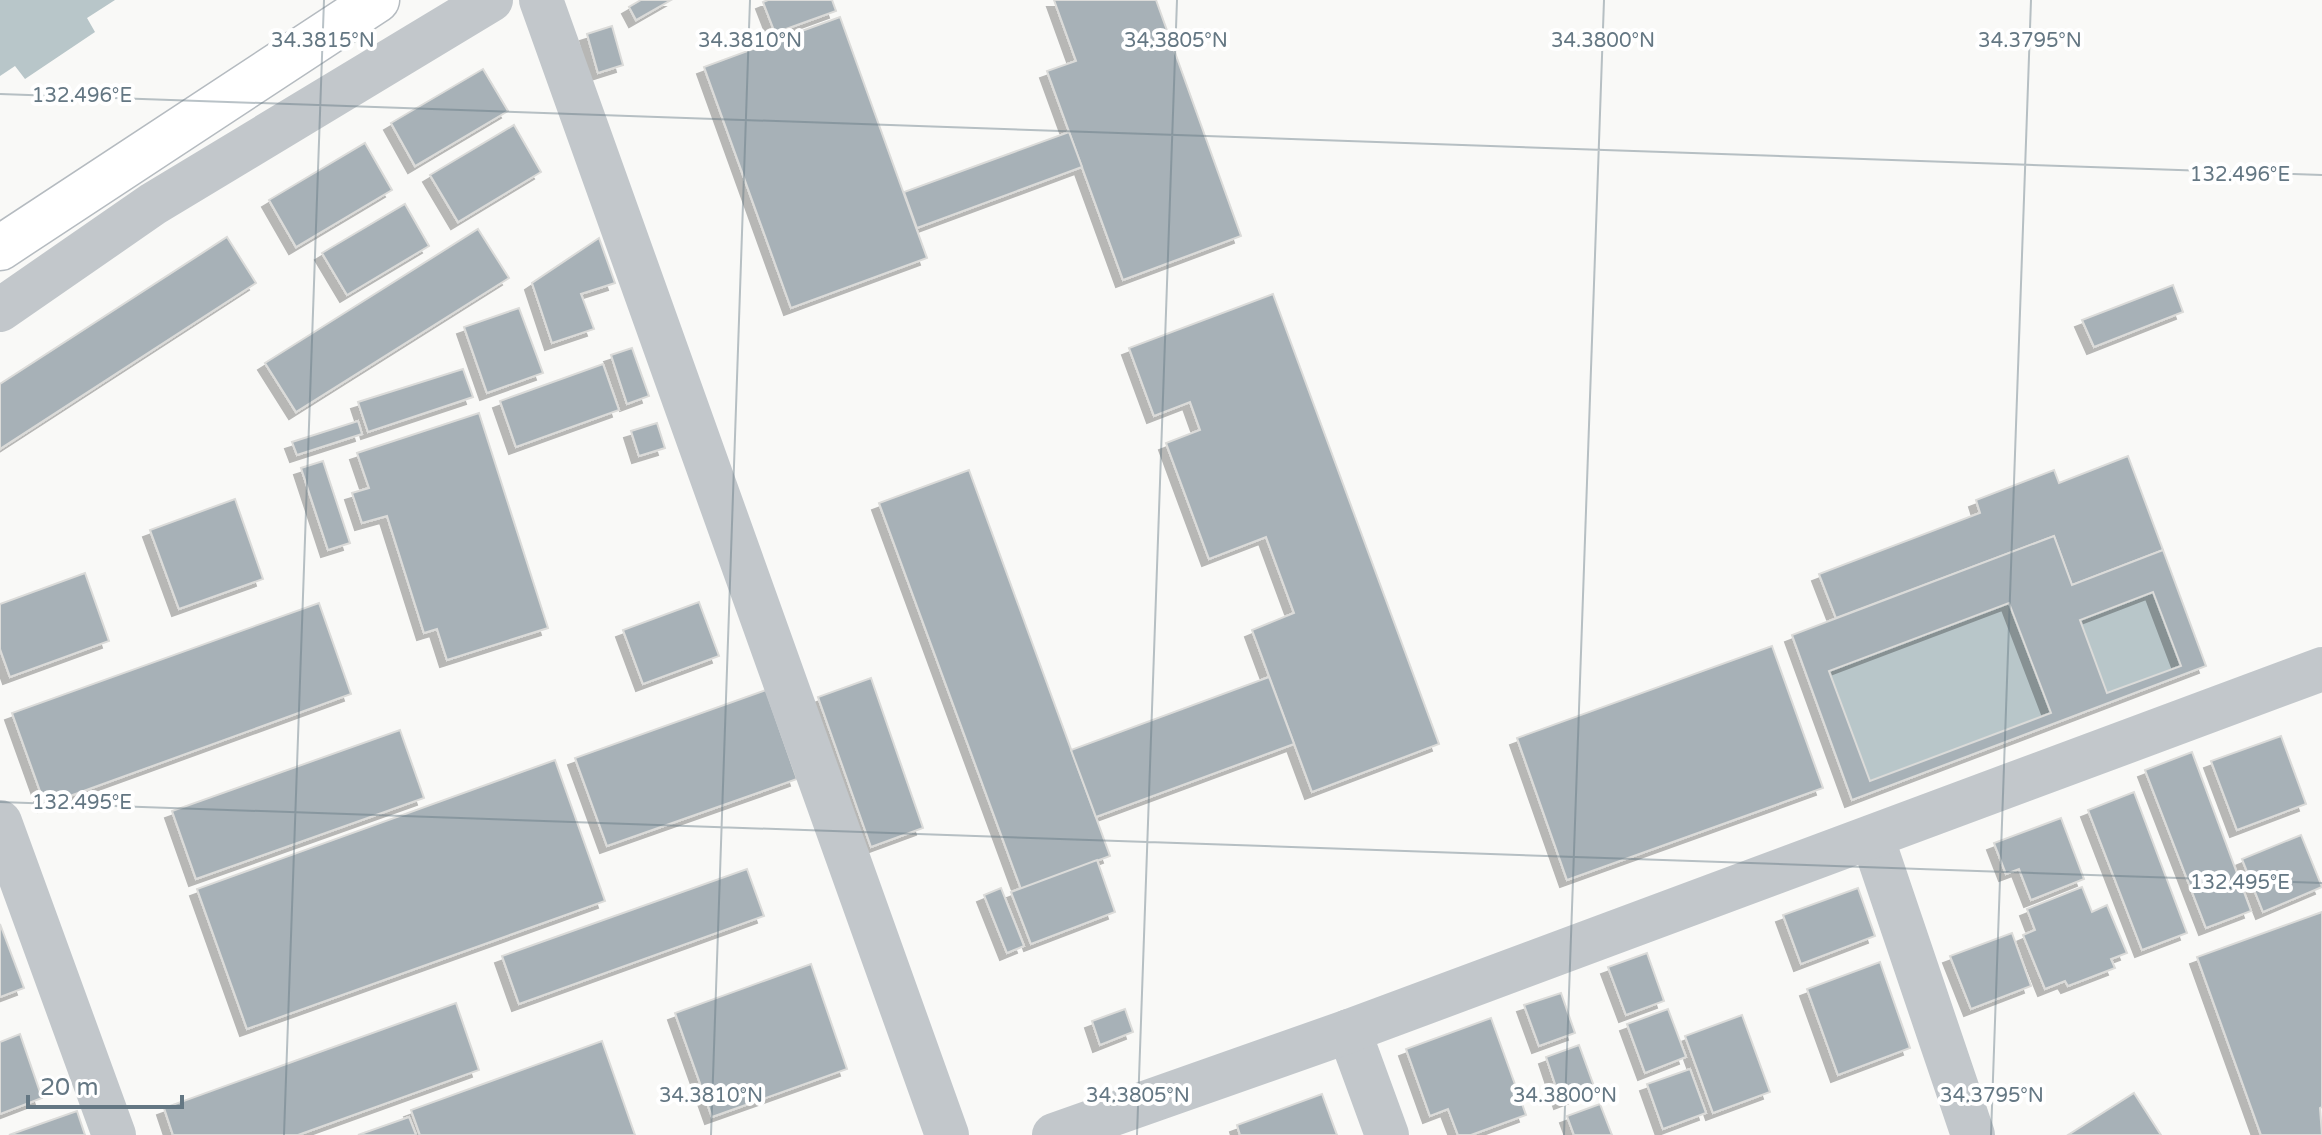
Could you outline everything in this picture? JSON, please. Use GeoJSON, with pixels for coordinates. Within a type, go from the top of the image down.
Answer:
{"type":"FeatureCollection","features":[{"type":"Feature","properties":{"kind":"street"},"geometry":{"type":"LineString","coordinates":[[0,248],[377,0]]}},
{"type":"Feature","properties":{"kind":"street"},"geometry":{"type":"LineString","coordinates":[[0,310],[153,204],[491,0]]}},
{"type":"Feature","properties":{"kind":"street"},"geometry":{"type":"LineString","coordinates":[[541,0],[947,1135]]}},
{"type":"Feature","properties":{"kind":"street"},"geometry":{"type":"LineString","coordinates":[[125,166],[153,204]]}},
{"type":"Feature","properties":{"kind":"street"},"geometry":{"type":"LineString","coordinates":[[1054,1135],[1349,1031],[1872,837],[2318,680]]}},
{"type":"Feature","properties":{"kind":"street"},"geometry":{"type":"LineString","coordinates":[[0,822],[114,1135]]}},
{"type":"Feature","properties":{"kind":"street"},"geometry":{"type":"LineString","coordinates":[[1872,837],[1973,1135]]}},
{"type":"Feature","properties":{"kind":"street"},"geometry":{"type":"LineString","coordinates":[[1349,1031],[1387,1135]]}},
{"type":"Feature","properties":{"kind":"shaded area"},"geometry":{"type":"Polygon","coordinates":[[[0,0],[115,0],[87,18],[95,32],[25,79],[15,66],[0,76],[0,0]]]}},
{"type":"Feature","properties":{"kind":"shaded area"},"geometry":{"type":"Polygon","coordinates":[[[2153,592],[2181,666],[2107,693],[2080,620],[2153,592]]]}},
{"type":"Feature","properties":{"kind":"shaded area"},"geometry":{"type":"Polygon","coordinates":[[[2009,603],[2051,713],[1870,781],[1829,671],[2009,603]]]}},
{"type":"Feature","properties":{"kind":"building"},"geometry":{"type":"Polygon","coordinates":[[[641,0],[671,0],[636,20],[629,7],[641,0]]]}},
{"type":"Feature","properties":{"kind":"building"},"geometry":{"type":"Polygon","coordinates":[[[832,0],[836,11],[775,33],[763,2],[832,0]]]}},
{"type":"Feature","properties":{"kind":"building"},"geometry":{"type":"Polygon","coordinates":[[[1054,0],[1156,0],[1241,236],[1123,280],[1047,71],[1076,61],[1054,0]]]}},
{"type":"Feature","properties":{"kind":"building"},"geometry":{"type":"Polygon","coordinates":[[[840,17],[927,258],[791,308],[704,67],[840,17]]]}},
{"type":"Feature","properties":{"kind":"building"},"geometry":{"type":"Polygon","coordinates":[[[612,26],[623,65],[598,73],[587,34],[612,26]]]}},
{"type":"Feature","properties":{"kind":"building"},"geometry":{"type":"Polygon","coordinates":[[[483,69],[508,111],[415,166],[391,123],[483,69]]]}},
{"type":"Feature","properties":{"kind":"building"},"geometry":{"type":"Polygon","coordinates":[[[514,125],[541,172],[458,222],[430,175],[514,125]]]}},
{"type":"Feature","properties":{"kind":"building"},"geometry":{"type":"Polygon","coordinates":[[[1069,132],[1082,167],[917,228],[904,192],[1069,132]]]}},
{"type":"Feature","properties":{"kind":"building"},"geometry":{"type":"Polygon","coordinates":[[[365,143],[392,190],[296,247],[269,200],[365,143]]]}},
{"type":"Feature","properties":{"kind":"building"},"geometry":{"type":"Polygon","coordinates":[[[405,204],[429,246],[347,295],[322,253],[405,204]]]}},
{"type":"Feature","properties":{"kind":"building"},"geometry":{"type":"Polygon","coordinates":[[[478,229],[509,278],[296,412],[265,363],[478,229]]]}},
{"type":"Feature","properties":{"kind":"building"},"geometry":{"type":"Polygon","coordinates":[[[227,237],[256,283],[0,449],[0,384],[227,237]]]}},
{"type":"Feature","properties":{"kind":"building"},"geometry":{"type":"Polygon","coordinates":[[[599,238],[615,283],[581,294],[594,329],[552,343],[532,283],[599,238]]]}},
{"type":"Feature","properties":{"kind":"building"},"geometry":{"type":"Polygon","coordinates":[[[2173,285],[2183,312],[2094,347],[2082,320],[2173,285]]]}},
{"type":"Feature","properties":{"kind":"building"},"geometry":{"type":"Polygon","coordinates":[[[1273,294],[1439,744],[1312,792],[1252,630],[1294,613],[1266,537],[1209,559],[1166,443],[1200,430],[1190,402],[1154,416],[1129,348],[1273,294]]]}},
{"type":"Feature","properties":{"kind":"building"},"geometry":{"type":"Polygon","coordinates":[[[519,308],[543,373],[487,393],[464,327],[519,308]]]}},
{"type":"Feature","properties":{"kind":"building"},"geometry":{"type":"Polygon","coordinates":[[[632,348],[649,396],[627,404],[611,355],[632,348]]]}},
{"type":"Feature","properties":{"kind":"building"},"geometry":{"type":"Polygon","coordinates":[[[603,364],[619,410],[516,447],[500,401],[603,364]]]}},
{"type":"Feature","properties":{"kind":"building"},"geometry":{"type":"Polygon","coordinates":[[[463,369],[473,397],[368,432],[358,402],[463,369]]]}},
{"type":"Feature","properties":{"kind":"building"},"geometry":{"type":"Polygon","coordinates":[[[479,413],[548,628],[447,660],[437,629],[424,633],[387,516],[362,523],[352,493],[369,488],[357,453],[479,413]]]}},
{"type":"Feature","properties":{"kind":"building"},"geometry":{"type":"Polygon","coordinates":[[[358,421],[362,434],[297,455],[292,442],[358,421]]]}},
{"type":"Feature","properties":{"kind":"building"},"geometry":{"type":"Polygon","coordinates":[[[657,423],[665,448],[639,456],[631,431],[657,423]]]}},
{"type":"Feature","properties":{"kind":"building"},"geometry":{"type":"Polygon","coordinates":[[[2128,456],[2163,550],[2072,585],[2054,536],[1836,618],[1819,574],[1980,513],[1976,500],[2054,470],[2059,483],[2128,456]]]}},
{"type":"Feature","properties":{"kind":"building"},"geometry":{"type":"Polygon","coordinates":[[[323,461],[350,543],[328,550],[301,468],[323,461]]]}},
{"type":"Feature","properties":{"kind":"building"},"geometry":{"type":"Polygon","coordinates":[[[969,470],[1110,856],[1021,889],[879,503],[969,470]]]}},
{"type":"Feature","properties":{"kind":"building"},"geometry":{"type":"Polygon","coordinates":[[[235,499],[263,579],[179,609],[150,530],[235,499]]]}},
{"type":"Feature","properties":{"kind":"building"},"geometry":{"type":"Polygon","coordinates":[[[2054,536],[2072,585],[2163,550],[2206,666],[1852,800],[1792,635],[2054,536]],[[2153,592],[2080,620],[2107,693],[2181,666],[2153,592]],[[2009,603],[1829,671],[1870,781],[2051,713],[2009,603]]]}},
{"type":"Feature","properties":{"kind":"building"},"geometry":{"type":"Polygon","coordinates":[[[85,573],[109,641],[10,677],[0,649],[0,604],[85,573]]]}},
{"type":"Feature","properties":{"kind":"building"},"geometry":{"type":"Polygon","coordinates":[[[699,602],[719,656],[643,684],[623,630],[699,602]]]}},
{"type":"Feature","properties":{"kind":"building"},"geometry":{"type":"Polygon","coordinates":[[[319,603],[351,694],[45,805],[12,713],[319,603]]]}},
{"type":"Feature","properties":{"kind":"building"},"geometry":{"type":"Polygon","coordinates":[[[1772,646],[1823,788],[1567,880],[1517,738],[1772,646]]]}},
{"type":"Feature","properties":{"kind":"building"},"geometry":{"type":"Polygon","coordinates":[[[1269,677],[1294,744],[1096,817],[1071,750],[1269,677]]]}},
{"type":"Feature","properties":{"kind":"building"},"geometry":{"type":"Polygon","coordinates":[[[871,678],[923,828],[871,847],[818,697],[871,678]]]}},
{"type":"Feature","properties":{"kind":"building"},"geometry":{"type":"Polygon","coordinates":[[[766,690],[797,779],[607,846],[575,758],[766,690]]]}},
{"type":"Feature","properties":{"kind":"building"},"geometry":{"type":"Polygon","coordinates":[[[400,730],[424,798],[196,879],[172,811],[400,730]]]}},
{"type":"Feature","properties":{"kind":"building"},"geometry":{"type":"Polygon","coordinates":[[[2281,736],[2306,804],[2237,830],[2211,761],[2281,736]]]}},
{"type":"Feature","properties":{"kind":"building"},"geometry":{"type":"Polygon","coordinates":[[[2192,752],[2251,911],[2206,928],[2145,770],[2192,752]]]}},
{"type":"Feature","properties":{"kind":"building"},"geometry":{"type":"Polygon","coordinates":[[[555,760],[605,901],[247,1029],[197,889],[555,760]]]}},
{"type":"Feature","properties":{"kind":"building"},"geometry":{"type":"Polygon","coordinates":[[[2134,792],[2187,933],[2142,950],[2088,810],[2134,792]]]}},
{"type":"Feature","properties":{"kind":"building"},"geometry":{"type":"Polygon","coordinates":[[[2061,818],[2084,879],[2031,900],[2019,869],[2006,874],[1994,843],[2061,818]]]}},
{"type":"Feature","properties":{"kind":"building"},"geometry":{"type":"Polygon","coordinates":[[[2301,835],[2322,887],[2263,912],[2242,859],[2301,835]]]}},
{"type":"Feature","properties":{"kind":"building"},"geometry":{"type":"Polygon","coordinates":[[[1097,860],[1115,912],[1031,944],[1011,892],[1097,860]]]}},
{"type":"Feature","properties":{"kind":"building"},"geometry":{"type":"Polygon","coordinates":[[[747,869],[764,916],[519,1004],[502,956],[747,869]]]}},
{"type":"Feature","properties":{"kind":"building"},"geometry":{"type":"Polygon","coordinates":[[[2082,887],[2092,912],[2107,905],[2127,953],[2111,959],[2115,968],[2068,986],[2065,981],[2045,989],[2023,935],[2035,930],[2027,909],[2082,887]]]}},
{"type":"Feature","properties":{"kind":"building"},"geometry":{"type":"Polygon","coordinates":[[[1001,888],[1024,946],[1007,953],[984,895],[1001,888]]]}},
{"type":"Feature","properties":{"kind":"building"},"geometry":{"type":"Polygon","coordinates":[[[1858,888],[1875,936],[1801,964],[1783,915],[1858,888]]]}},
{"type":"Feature","properties":{"kind":"building"},"geometry":{"type":"Polygon","coordinates":[[[2322,912],[2322,1135],[2261,1135],[2197,957],[2322,912]]]}},
{"type":"Feature","properties":{"kind":"building"},"geometry":{"type":"Polygon","coordinates":[[[0,924],[24,988],[0,997],[0,924]]]}},
{"type":"Feature","properties":{"kind":"building"},"geometry":{"type":"Polygon","coordinates":[[[2012,933],[2031,986],[1971,1009],[1950,956],[2012,933]]]}},
{"type":"Feature","properties":{"kind":"building"},"geometry":{"type":"Polygon","coordinates":[[[1647,953],[1664,1001],[1626,1015],[1608,967],[1647,953]]]}},
{"type":"Feature","properties":{"kind":"building"},"geometry":{"type":"Polygon","coordinates":[[[1880,962],[1910,1048],[1838,1075],[1807,989],[1880,962]]]}},
{"type":"Feature","properties":{"kind":"building"},"geometry":{"type":"Polygon","coordinates":[[[811,964],[847,1069],[712,1117],[675,1013],[811,964]]]}},
{"type":"Feature","properties":{"kind":"building"},"geometry":{"type":"Polygon","coordinates":[[[1561,993],[1575,1033],[1539,1046],[1524,1005],[1561,993]]]}},
{"type":"Feature","properties":{"kind":"building"},"geometry":{"type":"Polygon","coordinates":[[[456,1003],[479,1070],[298,1135],[173,1135],[164,1108],[456,1003]]]}},
{"type":"Feature","properties":{"kind":"building"},"geometry":{"type":"Polygon","coordinates":[[[1125,1009],[1133,1032],[1100,1045],[1092,1021],[1125,1009]]]}},
{"type":"Feature","properties":{"kind":"building"},"geometry":{"type":"Polygon","coordinates":[[[1668,1009],[1686,1057],[1645,1073],[1627,1024],[1668,1009]]]}},
{"type":"Feature","properties":{"kind":"building"},"geometry":{"type":"Polygon","coordinates":[[[1742,1015],[1770,1092],[1713,1113],[1685,1036],[1742,1015]]]}},
{"type":"Feature","properties":{"kind":"building"},"geometry":{"type":"Polygon","coordinates":[[[1491,1018],[1526,1115],[1471,1135],[1458,1135],[1448,1109],[1430,1116],[1406,1049],[1491,1018]]]}},
{"type":"Feature","properties":{"kind":"building"},"geometry":{"type":"Polygon","coordinates":[[[20,1034],[42,1098],[0,1114],[0,1042],[20,1034]]]}},
{"type":"Feature","properties":{"kind":"building"},"geometry":{"type":"Polygon","coordinates":[[[602,1041],[635,1135],[420,1135],[411,1110],[602,1041]]]}},
{"type":"Feature","properties":{"kind":"building"},"geometry":{"type":"Polygon","coordinates":[[[1579,1045],[1595,1089],[1561,1102],[1546,1057],[1579,1045]]]}},
{"type":"Feature","properties":{"kind":"building"},"geometry":{"type":"Polygon","coordinates":[[[1690,1069],[1706,1113],[1663,1129],[1647,1084],[1690,1069]]]}},
{"type":"Feature","properties":{"kind":"building"},"geometry":{"type":"Polygon","coordinates":[[[2134,1093],[2161,1135],[2068,1135],[2134,1093]]]}},
{"type":"Feature","properties":{"kind":"building"},"geometry":{"type":"Polygon","coordinates":[[[1322,1094],[1337,1135],[1240,1135],[1237,1125],[1322,1094]]]}},
{"type":"Feature","properties":{"kind":"building"},"geometry":{"type":"Polygon","coordinates":[[[1600,1104],[1612,1135],[1574,1135],[1567,1116],[1600,1104]]]}},
{"type":"Feature","properties":{"kind":"building"},"geometry":{"type":"Polygon","coordinates":[[[77,1111],[85,1135],[9,1135],[77,1111]]]}},
{"type":"Feature","properties":{"kind":"building"},"geometry":{"type":"Polygon","coordinates":[[[409,1117],[416,1135],[358,1135],[409,1117]]]}}]}
